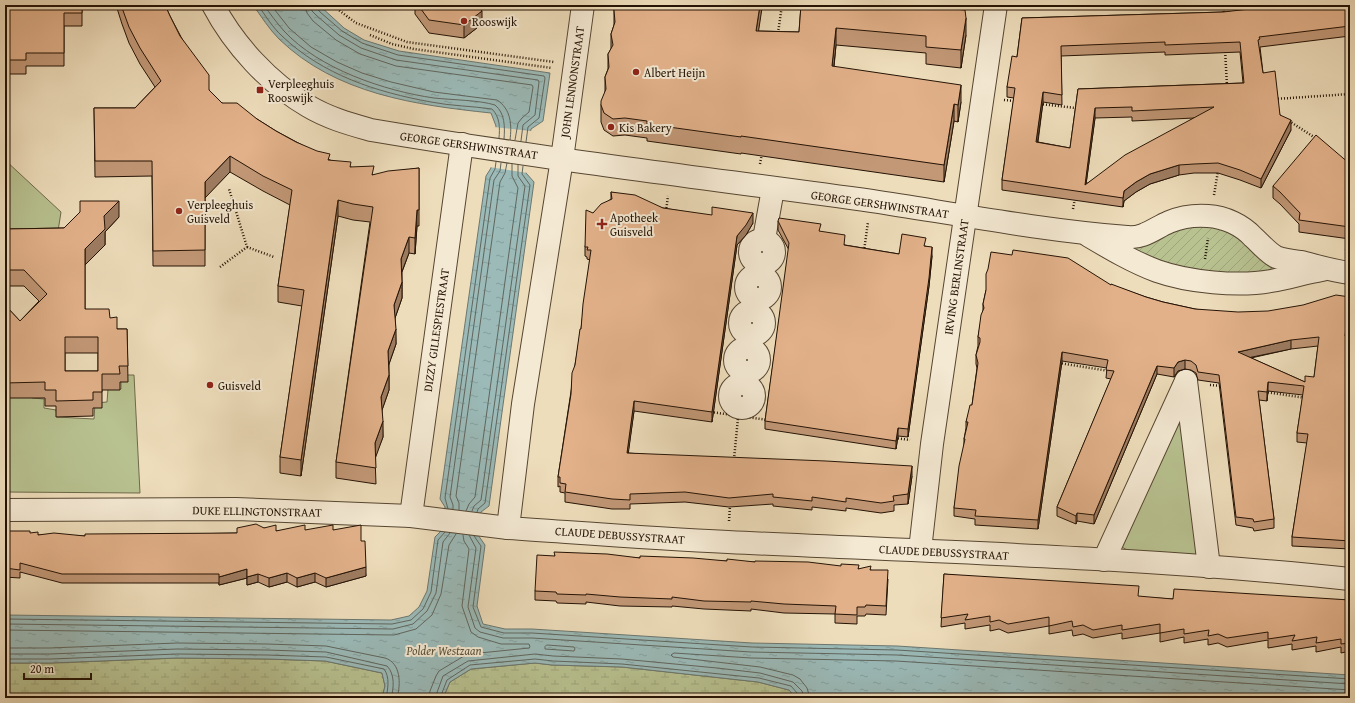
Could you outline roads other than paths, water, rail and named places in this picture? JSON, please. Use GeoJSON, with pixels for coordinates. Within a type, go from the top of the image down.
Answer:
{"type":"FeatureCollection","features":[{"type":"Feature","properties":{"kind":"street","name":"GEORGE GERSHWINSTRAAT"},"geometry":{"type":"LineString","coordinates":[[213,5],[221,20],[246,53],[284,89],[309,107],[341,121],[371,130],[562,159],[765,188],[871,201],[1076,232],[1135,238],[1167,223],[1180,219],[1196,216],[1211,216],[1224,219],[1245,229],[1266,251],[1277,257],[1340,272]]}},
{"type":"Feature","properties":{"kind":"street","name":"JOHN LENNONSTRAAT"},"geometry":{"type":"LineString","coordinates":[[562,159],[564,67],[583,5]]}},
{"type":"Feature","properties":{"kind":"street","name":"IRVING BERLINSTRAAT"},"geometry":{"type":"LineString","coordinates":[[920,550],[932,444],[996,5]]}},
{"type":"Feature","properties":{"kind":"street","name":"DIZZY GILLESPIESTRAAT"},"geometry":{"type":"LineString","coordinates":[[411,516],[462,144]]}},
{"type":"Feature","properties":{"kind":"street"},"geometry":{"type":"LineString","coordinates":[[500,527],[523,404],[562,159]]}},
{"type":"Feature","properties":{"kind":"street"},"geometry":{"type":"LineString","coordinates":[[738,412],[737,407],[731,401],[730,392],[734,386],[742,383],[745,378],[742,371],[738,368],[735,361],[735,356],[739,350],[750,341],[741,328],[740,320],[744,313],[755,305],[746,292],[746,284],[750,278],[761,270],[751,257],[750,248],[752,244],[758,240],[764,239],[765,188]]}},
{"type":"Feature","properties":{"kind":"street","name":"GEORGE GERSHWINSTRAAT"},"geometry":{"type":"LineString","coordinates":[[1076,232],[1159,271],[1201,280],[1224,283],[1271,281],[1340,272]]}},
{"type":"Feature","properties":{"kind":"street"},"geometry":{"type":"LineString","coordinates":[[1104,560],[1186,381],[1209,567]]}},
{"type":"Feature","properties":{"kind":"street","name":"DUKE ELLINGTONSTRAAT"},"geometry":{"type":"LineString","coordinates":[[5,510],[236,509],[411,516],[500,527]]}},
{"type":"Feature","properties":{"kind":"street","name":"CLAUDE DEBUSSYSTRAAT"},"geometry":{"type":"LineString","coordinates":[[500,527],[727,542],[920,550],[1104,560],[1350,579]]}},
{"type":"Feature","properties":{"kind":"water"},"geometry":{"type":"Polygon","coordinates":[[[253,5],[319,5],[344,28],[364,40],[399,51],[550,73],[543,121],[531,129],[526,173],[534,182],[489,506],[481,512],[478,535],[485,545],[477,606],[483,624],[505,629],[532,629],[752,643],[897,646],[1350,675],[1350,698],[796,698],[789,690],[758,682],[622,667],[552,665],[535,663],[471,669],[450,682],[443,698],[382,698],[385,686],[382,673],[325,661],[177,658],[51,663],[5,663],[5,615],[391,620],[409,616],[419,607],[427,591],[435,537],[442,530],[445,507],[440,499],[486,176],[491,168],[496,126],[491,113],[406,101],[378,94],[325,73],[301,58],[279,39],[268,27],[253,5]]]}},
{"type":"Feature","properties":{"kind":"place","name":"Rooswijk"},"geometry":{"type":"Point","coordinates":[464,21]}},
{"type":"Feature","properties":{"kind":"place","name":"Albert Heijn"},"geometry":{"type":"Point","coordinates":[636,72]}},
{"type":"Feature","properties":{"kind":"place","name":"Verpleeghuis Rooswijk"},"geometry":{"type":"Point","coordinates":[260,90]}},
{"type":"Feature","properties":{"kind":"place","name":"Kis Bakery"},"geometry":{"type":"Point","coordinates":[611,127]}},
{"type":"Feature","properties":{"kind":"place","name":"Verpleeghuis Guisveld"},"geometry":{"type":"Point","coordinates":[179,211]}},
{"type":"Feature","properties":{"kind":"place","name":"Apotheek Guisveld"},"geometry":{"type":"Point","coordinates":[602,224]}},
{"type":"Feature","properties":{"kind":"place","name":"Guisveld"},"geometry":{"type":"Point","coordinates":[210,385]}},
{"type":"Feature","properties":{"kind":"park label","name":"Polder Westzaan"},"geometry":{"type":"Point","coordinates":[444,650]}}]}
